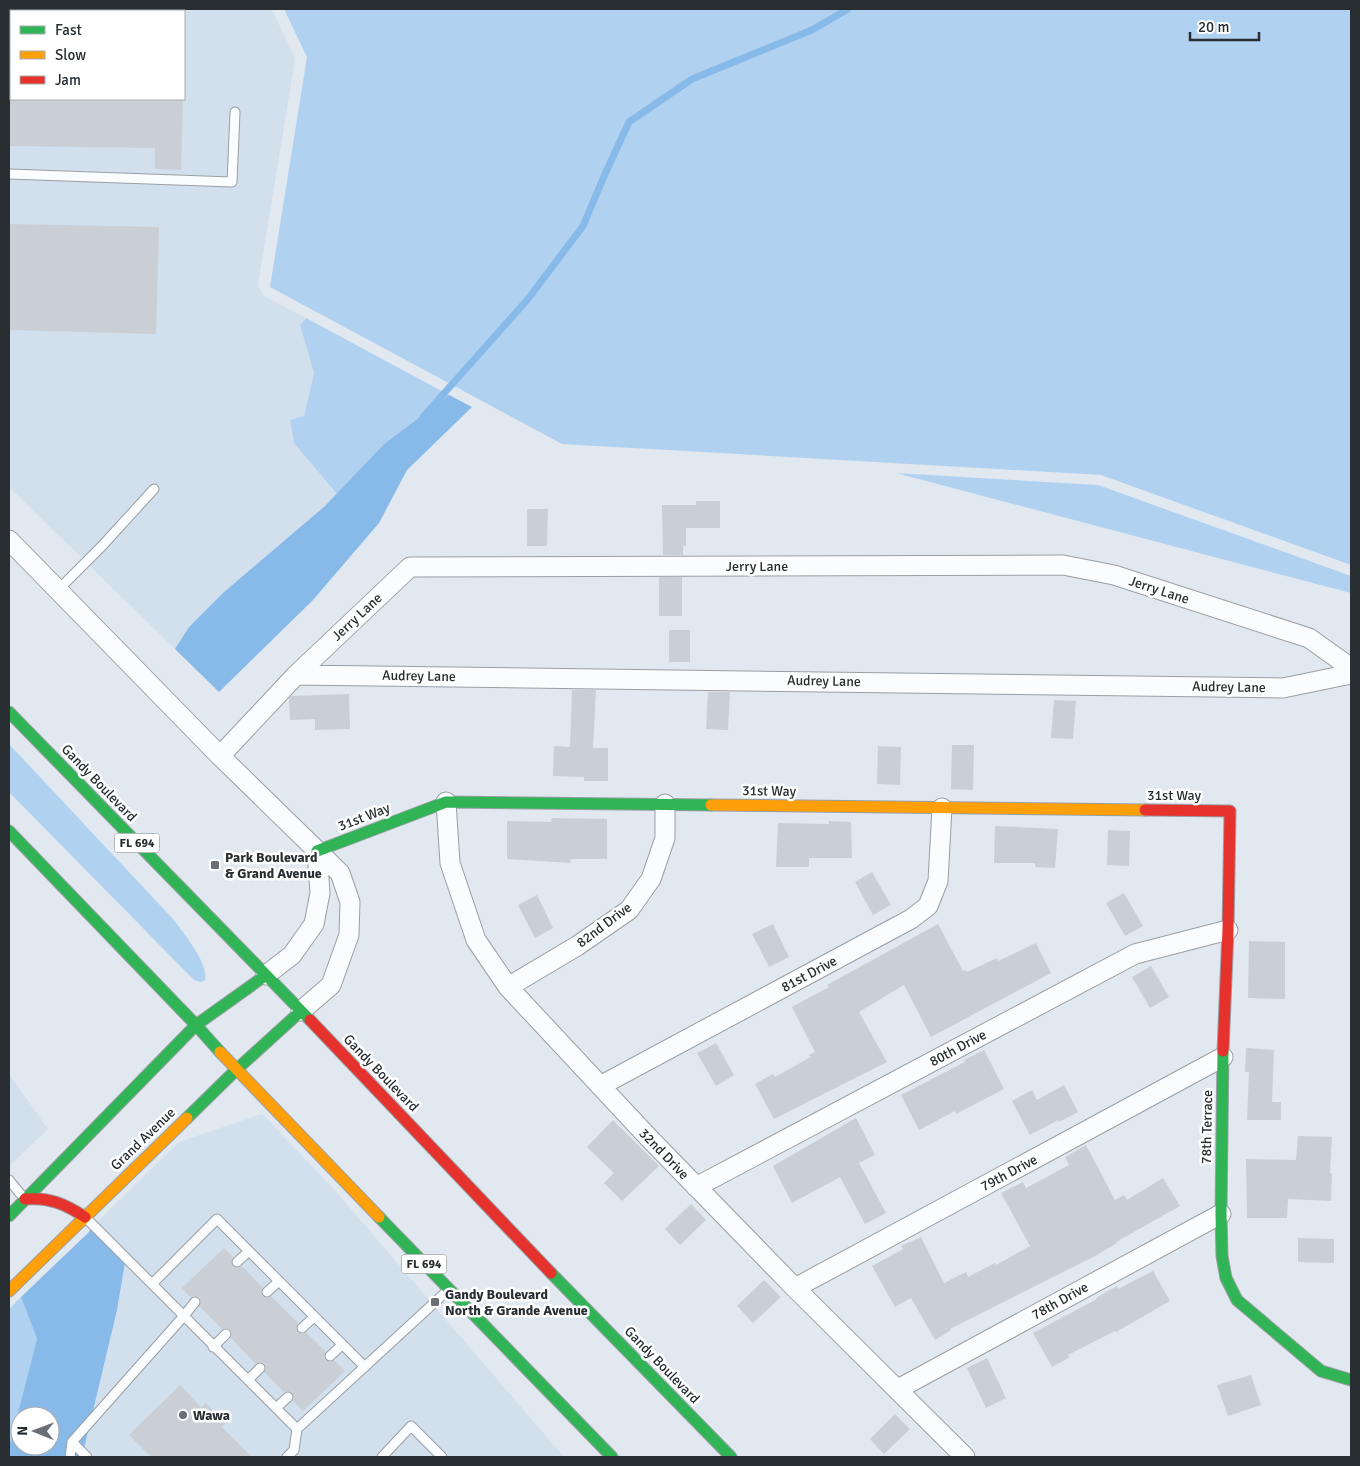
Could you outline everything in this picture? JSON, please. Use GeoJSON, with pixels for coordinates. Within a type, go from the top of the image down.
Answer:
{"type":"FeatureCollection","features":[{"type":"Feature","properties":{"kind":"main road","name":"Gandy Boulevard"},"geometry":{"type":"LineString","coordinates":[[9,712],[301,1011],[618,1343],[731,1457]]}},
{"type":"Feature","properties":{"kind":"main road","name":"31st Way"},"geometry":{"type":"LineString","coordinates":[[317,851],[446,802],[1230,810]]}},
{"type":"Feature","properties":{"kind":"main road","name":"78th Terrace"},"geometry":{"type":"LineString","coordinates":[[1230,810],[1221,1214],[1222,1256],[1226,1278],[1237,1300],[1321,1371],[1351,1380]]}},
{"type":"Feature","properties":{"kind":"main road","name":"FL 694"},"geometry":{"type":"LineString","coordinates":[[9,831],[196,1025],[236,1070],[612,1457]]}},
{"type":"Feature","properties":{"kind":"main road"},"geometry":{"type":"LineString","coordinates":[[9,1216],[196,1025],[266,975]]}},
{"type":"Feature","properties":{"kind":"main road","name":"Grand Avenue"},"geometry":{"type":"LineString","coordinates":[[9,1291],[236,1070],[301,1011]]}},
{"type":"Feature","properties":{"kind":"main road"},"geometry":{"type":"LineString","coordinates":[[25,1199],[40,1196],[61,1202],[85,1217]]}},
{"type":"Feature","properties":{"kind":"street"},"geometry":{"type":"LineString","coordinates":[[9,540],[220,756],[340,873],[350,902],[349,935],[331,985],[301,1011]]}},
{"type":"Feature","properties":{"kind":"street","name":"Jerry Lane"},"geometry":{"type":"LineString","coordinates":[[220,756],[296,675],[410,567],[1063,565],[1114,575],[1309,638],[1351,668]]}},
{"type":"Feature","properties":{"kind":"street","name":"Audrey Lane"},"geometry":{"type":"LineString","coordinates":[[296,675],[1283,688],[1351,674]]}},
{"type":"Feature","properties":{"kind":"street","name":"32nd Drive"},"geometry":{"type":"LineString","coordinates":[[446,802],[452,872],[476,940],[508,987],[696,1187],[965,1457]]}},
{"type":"Feature","properties":{"kind":"street","name":"82nd Drive"},"geometry":{"type":"LineString","coordinates":[[508,987],[577,946],[629,910],[651,879],[665,838],[665,804]]}},
{"type":"Feature","properties":{"kind":"street","name":"81st Drive"},"geometry":{"type":"LineString","coordinates":[[600,1086],[911,919],[928,906],[938,881],[942,808]]}},
{"type":"Feature","properties":{"kind":"street"},"geometry":{"type":"LineString","coordinates":[[266,975],[292,955],[314,924],[320,893],[317,851]]}},
{"type":"Feature","properties":{"kind":"street","name":"80th Drive"},"geometry":{"type":"LineString","coordinates":[[696,1187],[1135,954],[1228,930]]}},
{"type":"Feature","properties":{"kind":"street","name":"79th Drive"},"geometry":{"type":"LineString","coordinates":[[795,1288],[1223,1058]]}},
{"type":"Feature","properties":{"kind":"street","name":"78th Drive"},"geometry":{"type":"LineString","coordinates":[[898,1389],[1221,1214]]}},
{"type":"Feature","properties":{"kind":"lane"},"geometry":{"type":"LineString","coordinates":[[9,174],[232,182],[235,112]]}},
{"type":"Feature","properties":{"kind":"lane"},"geometry":{"type":"LineString","coordinates":[[58,590],[154,490]]}},
{"type":"Feature","properties":{"kind":"lane"},"geometry":{"type":"LineString","coordinates":[[9,1180],[25,1199]]}},
{"type":"Feature","properties":{"kind":"lane"},"geometry":{"type":"LineString","coordinates":[[85,1217],[297,1429]]}},
{"type":"Feature","properties":{"kind":"lane"},"geometry":{"type":"LineString","coordinates":[[152,1284],[217,1219],[365,1367]]}},
{"type":"Feature","properties":{"kind":"lane"},"geometry":{"type":"LineString","coordinates":[[238,1262],[249,1251]]}},
{"type":"Feature","properties":{"kind":"lane"},"geometry":{"type":"LineString","coordinates":[[267,1292],[279,1281]]}},
{"type":"Feature","properties":{"kind":"lane"},"geometry":{"type":"LineString","coordinates":[[287,1457],[294,1450],[297,1429],[449,1289]]}},
{"type":"Feature","properties":{"kind":"lane"},"geometry":{"type":"LineString","coordinates":[[70,1457],[72,1442],[184,1317],[195,1302]]}},
{"type":"Feature","properties":{"kind":"lane"},"geometry":{"type":"LineString","coordinates":[[302,1328],[314,1317]]}},
{"type":"Feature","properties":{"kind":"lane"},"geometry":{"type":"LineString","coordinates":[[213,1346],[226,1334]]}},
{"type":"Feature","properties":{"kind":"lane"},"geometry":{"type":"LineString","coordinates":[[330,1356],[342,1345]]}},
{"type":"Feature","properties":{"kind":"lane"},"geometry":{"type":"LineString","coordinates":[[248,1380],[260,1368]]}},
{"type":"Feature","properties":{"kind":"lane"},"geometry":{"type":"LineString","coordinates":[[276,1408],[288,1397]]}},
{"type":"Feature","properties":{"kind":"lane"},"geometry":{"type":"LineString","coordinates":[[382,1457],[411,1426],[442,1457]]}},
{"type":"Feature","properties":{"kind":"lane"},"geometry":{"type":"LineString","coordinates":[[72,1442],[87,1457]]}},
{"type":"Feature","properties":{"kind":"shaded area"},"geometry":{"type":"Polygon","coordinates":[[[9,9],[272,9],[295,59],[258,285],[264,296],[306,318],[300,325],[314,373],[304,417],[290,421],[294,443],[337,494],[224,592],[189,627],[175,649],[9,487],[9,9]]]}},
{"type":"Feature","properties":{"kind":"shaded area"},"geometry":{"type":"Polygon","coordinates":[[[284,9],[1351,9],[1351,565],[1101,475],[562,444],[270,287],[307,57],[284,9]]]}},
{"type":"Feature","properties":{"kind":"shaded area"},"geometry":{"type":"Polygon","coordinates":[[[306,318],[449,395],[384,444],[337,494],[294,443],[290,420],[304,416],[314,373],[300,325],[306,318]]]}},
{"type":"Feature","properties":{"kind":"shaded area"},"geometry":{"type":"Polygon","coordinates":[[[449,395],[472,407],[407,470],[379,523],[313,600],[219,692],[175,649],[189,627],[224,592],[325,506],[384,444],[449,395]]]}},
{"type":"Feature","properties":{"kind":"shaded area"},"geometry":{"type":"Polygon","coordinates":[[[896,473],[1098,485],[1351,576],[1351,593],[896,473]]]}},
{"type":"Feature","properties":{"kind":"shaded area"},"geometry":{"type":"Polygon","coordinates":[[[9,744],[173,919],[199,957],[205,973],[205,980],[201,982],[194,980],[9,792],[9,744]]]}},
{"type":"Feature","properties":{"kind":"shaded area"},"geometry":{"type":"Polygon","coordinates":[[[9,1074],[48,1129],[9,1166],[9,1074]]]}},
{"type":"Feature","properties":{"kind":"shaded area"},"geometry":{"type":"Polygon","coordinates":[[[262,1114],[331,1186],[564,1457],[82,1457],[117,1310],[126,1257],[94,1225],[179,1142],[262,1114]]]}},
{"type":"Feature","properties":{"kind":"shaded area"},"geometry":{"type":"Polygon","coordinates":[[[94,1225],[126,1257],[117,1310],[82,1457],[9,1457],[10,1443],[10,1456],[60,1456],[60,1406],[20,1406],[37,1339],[21,1297],[94,1225]]]}},
{"type":"Feature","properties":{"kind":"shaded area"},"geometry":{"type":"Polygon","coordinates":[[[21,1297],[37,1339],[20,1406],[10,1406],[9,1447],[9,1309],[21,1297]]]}},
{"type":"Feature","properties":{"kind":"building"},"geometry":{"type":"Polygon","coordinates":[[[9,99],[183,100],[181,170],[155,169],[155,148],[9,146],[9,99]]]}},
{"type":"Feature","properties":{"kind":"building"},"geometry":{"type":"Polygon","coordinates":[[[9,224],[159,227],[156,334],[9,330],[9,224]]]}},
{"type":"Feature","properties":{"kind":"building"},"geometry":{"type":"Polygon","coordinates":[[[696,501],[720,501],[720,528],[686,528],[686,546],[683,546],[683,555],[663,555],[662,505],[696,505],[696,501]]]}},
{"type":"Feature","properties":{"kind":"building"},"geometry":{"type":"Polygon","coordinates":[[[527,509],[548,509],[547,546],[527,546],[527,509]]]}},
{"type":"Feature","properties":{"kind":"building"},"geometry":{"type":"Polygon","coordinates":[[[659,577],[682,577],[682,616],[659,616],[659,577]]]}},
{"type":"Feature","properties":{"kind":"building"},"geometry":{"type":"Polygon","coordinates":[[[669,630],[690,630],[690,662],[669,662],[669,630]]]}},
{"type":"Feature","properties":{"kind":"building"},"geometry":{"type":"Polygon","coordinates":[[[572,690],[596,690],[593,748],[608,748],[608,781],[584,781],[584,777],[553,776],[554,746],[570,747],[572,690]]]}},
{"type":"Feature","properties":{"kind":"building"},"geometry":{"type":"Polygon","coordinates":[[[708,692],[730,692],[728,730],[706,729],[708,692]]]}},
{"type":"Feature","properties":{"kind":"building"},"geometry":{"type":"Polygon","coordinates":[[[349,694],[350,729],[315,730],[315,719],[290,720],[289,699],[291,696],[349,694]]]}},
{"type":"Feature","properties":{"kind":"building"},"geometry":{"type":"Polygon","coordinates":[[[1054,700],[1076,701],[1073,739],[1051,738],[1054,700]]]}},
{"type":"Feature","properties":{"kind":"building"},"geometry":{"type":"Polygon","coordinates":[[[952,745],[974,745],[973,790],[951,789],[952,745]]]}},
{"type":"Feature","properties":{"kind":"building"},"geometry":{"type":"Polygon","coordinates":[[[878,746],[901,747],[900,785],[877,784],[878,746]]]}},
{"type":"Feature","properties":{"kind":"building"},"geometry":{"type":"Polygon","coordinates":[[[552,818],[607,819],[607,859],[570,859],[571,863],[507,859],[507,821],[551,822],[552,818]]]}},
{"type":"Feature","properties":{"kind":"building"},"geometry":{"type":"Polygon","coordinates":[[[829,821],[851,822],[852,858],[809,858],[809,867],[776,867],[778,823],[829,824],[829,821]]]}},
{"type":"Feature","properties":{"kind":"building"},"geometry":{"type":"Polygon","coordinates":[[[995,826],[1058,829],[1055,868],[1035,867],[1035,863],[994,863],[995,826]]]}},
{"type":"Feature","properties":{"kind":"building"},"geometry":{"type":"Polygon","coordinates":[[[1108,830],[1130,831],[1129,866],[1107,865],[1108,830]]]}},
{"type":"Feature","properties":{"kind":"building"},"geometry":{"type":"Polygon","coordinates":[[[872,872],[891,905],[873,915],[855,882],[872,872]]]}},
{"type":"Feature","properties":{"kind":"building"},"geometry":{"type":"Polygon","coordinates":[[[1124,893],[1143,926],[1125,936],[1106,903],[1124,893]]]}},
{"type":"Feature","properties":{"kind":"building"},"geometry":{"type":"Polygon","coordinates":[[[537,895],[553,928],[535,938],[518,905],[537,895]]]}},
{"type":"Feature","properties":{"kind":"building"},"geometry":{"type":"Polygon","coordinates":[[[773,924],[789,957],[769,967],[752,934],[773,924]]]}},
{"type":"Feature","properties":{"kind":"building"},"geometry":{"type":"Polygon","coordinates":[[[938,924],[963,971],[966,970],[967,972],[997,958],[998,961],[1036,943],[1051,973],[931,1037],[904,985],[859,1012],[887,1062],[774,1119],[755,1084],[773,1074],[775,1077],[811,1057],[809,1055],[815,1052],[792,1007],[829,987],[827,985],[938,924]]]}},
{"type":"Feature","properties":{"kind":"building"},"geometry":{"type":"Polygon","coordinates":[[[1249,941],[1285,942],[1285,999],[1248,998],[1249,941]]]}},
{"type":"Feature","properties":{"kind":"building"},"geometry":{"type":"Polygon","coordinates":[[[1151,966],[1169,997],[1150,1008],[1132,977],[1151,966]]]}},
{"type":"Feature","properties":{"kind":"building"},"geometry":{"type":"Polygon","coordinates":[[[716,1043],[734,1075],[716,1086],[697,1053],[716,1043]]]}},
{"type":"Feature","properties":{"kind":"building"},"geometry":{"type":"Polygon","coordinates":[[[1246,1048],[1274,1050],[1272,1102],[1281,1102],[1281,1120],[1247,1120],[1249,1072],[1245,1072],[1246,1048]]]}},
{"type":"Feature","properties":{"kind":"building"},"geometry":{"type":"Polygon","coordinates":[[[984,1050],[1004,1089],[956,1114],[955,1111],[919,1130],[901,1095],[984,1050]]]}},
{"type":"Feature","properties":{"kind":"building"},"geometry":{"type":"Polygon","coordinates":[[[1064,1085],[1078,1112],[1030,1135],[1012,1101],[1032,1090],[1037,1100],[1064,1085]]]}},
{"type":"Feature","properties":{"kind":"building"},"geometry":{"type":"Polygon","coordinates":[[[856,1118],[875,1155],[859,1163],[886,1213],[865,1224],[840,1177],[792,1203],[773,1166],[856,1118]]]}},
{"type":"Feature","properties":{"kind":"building"},"geometry":{"type":"Polygon","coordinates":[[[613,1120],[659,1166],[622,1201],[604,1183],[614,1173],[587,1147],[613,1120]]]}},
{"type":"Feature","properties":{"kind":"building"},"geometry":{"type":"Polygon","coordinates":[[[1298,1136],[1332,1137],[1331,1201],[1288,1199],[1287,1218],[1247,1218],[1246,1159],[1296,1160],[1298,1136]]]}},
{"type":"Feature","properties":{"kind":"building"},"geometry":{"type":"Polygon","coordinates":[[[1086,1145],[1115,1200],[1124,1195],[1127,1200],[1163,1178],[1180,1206],[1116,1242],[1097,1255],[950,1329],[935,1340],[911,1298],[895,1307],[872,1266],[903,1249],[901,1246],[921,1237],[944,1283],[966,1272],[968,1277],[995,1263],[996,1265],[1030,1246],[1001,1193],[1023,1182],[1026,1188],[1069,1165],[1065,1157],[1086,1145]]]}},
{"type":"Feature","properties":{"kind":"building"},"geometry":{"type":"Polygon","coordinates":[[[691,1204],[706,1220],[680,1245],[665,1229],[691,1204]]]}},
{"type":"Feature","properties":{"kind":"building"},"geometry":{"type":"Polygon","coordinates":[[[1298,1238],[1334,1239],[1334,1263],[1298,1262],[1298,1238]]]}},
{"type":"Feature","properties":{"kind":"building"},"geometry":{"type":"Polygon","coordinates":[[[224,1248],[233,1257],[231,1263],[233,1267],[238,1268],[242,1266],[263,1288],[261,1293],[263,1297],[268,1298],[271,1296],[298,1323],[296,1329],[298,1333],[303,1334],[306,1332],[326,1352],[324,1357],[326,1361],[331,1362],[334,1360],[345,1371],[303,1411],[293,1401],[294,1396],[292,1392],[284,1392],[264,1372],[266,1369],[265,1364],[261,1362],[256,1364],[231,1338],[231,1330],[227,1328],[222,1329],[199,1306],[201,1302],[199,1297],[191,1298],[182,1288],[224,1248]]]}},
{"type":"Feature","properties":{"kind":"building"},"geometry":{"type":"Polygon","coordinates":[[[1153,1271],[1170,1301],[1116,1332],[1068,1355],[1070,1357],[1052,1367],[1033,1333],[1097,1299],[1117,1286],[1118,1289],[1153,1271]]]}},
{"type":"Feature","properties":{"kind":"building"},"geometry":{"type":"Polygon","coordinates":[[[764,1280],[781,1297],[753,1323],[737,1306],[764,1280]]]}},
{"type":"Feature","properties":{"kind":"building"},"geometry":{"type":"Polygon","coordinates":[[[987,1358],[1006,1398],[986,1408],[967,1368],[987,1358]]]}},
{"type":"Feature","properties":{"kind":"building"},"geometry":{"type":"Polygon","coordinates":[[[1251,1375],[1261,1405],[1228,1416],[1217,1385],[1251,1375]]]}},
{"type":"Feature","properties":{"kind":"building","name":"Wawa"},"geometry":{"type":"Polygon","coordinates":[[[180,1385],[201,1407],[206,1403],[226,1423],[222,1427],[252,1457],[151,1457],[129,1435],[180,1385]]]}},
{"type":"Feature","properties":{"kind":"building"},"geometry":{"type":"Polygon","coordinates":[[[895,1414],[910,1429],[884,1454],[870,1439],[895,1414]]]}},
{"type":"Feature","properties":{"kind":"waterway"},"geometry":{"type":"LineString","coordinates":[[423,417],[528,299],[583,226],[629,122],[692,79],[812,30],[848,9]]}},
{"type":"Feature","properties":{"kind":"traffic: fast"},"geometry":{"type":"LineString","coordinates":[[9,712],[310,1020]]}},
{"type":"Feature","properties":{"kind":"traffic: fast"},"geometry":{"type":"LineString","coordinates":[[317,851],[446,802],[711,805]]}},
{"type":"Feature","properties":{"kind":"traffic: fast"},"geometry":{"type":"LineString","coordinates":[[9,831],[220,1052]]}},
{"type":"Feature","properties":{"kind":"traffic: fast"},"geometry":{"type":"LineString","coordinates":[[9,1216],[196,1025],[266,975]]}},
{"type":"Feature","properties":{"kind":"traffic: fast"},"geometry":{"type":"LineString","coordinates":[[187,1118],[301,1011]]}},
{"type":"Feature","properties":{"kind":"traffic: fast"},"geometry":{"type":"LineString","coordinates":[[1223,1051],[1221,1214],[1222,1256],[1226,1278],[1237,1300],[1321,1371],[1351,1380]]}},
{"type":"Feature","properties":{"kind":"traffic: fast"},"geometry":{"type":"LineString","coordinates":[[379,1217],[612,1457]]}},
{"type":"Feature","properties":{"kind":"traffic: fast"},"geometry":{"type":"LineString","coordinates":[[551,1273],[731,1457]]}},
{"type":"Feature","properties":{"kind":"traffic: slow"},"geometry":{"type":"LineString","coordinates":[[711,805],[1145,810]]}},
{"type":"Feature","properties":{"kind":"traffic: slow"},"geometry":{"type":"LineString","coordinates":[[220,1052],[379,1217]]}},
{"type":"Feature","properties":{"kind":"traffic: slow"},"geometry":{"type":"LineString","coordinates":[[9,1291],[187,1118]]}},
{"type":"Feature","properties":{"kind":"traffic: jam"},"geometry":{"type":"LineString","coordinates":[[1145,810],[1230,811],[1223,1051]]}},
{"type":"Feature","properties":{"kind":"traffic: jam"},"geometry":{"type":"LineString","coordinates":[[310,1020],[551,1273]]}},
{"type":"Feature","properties":{"kind":"traffic: jam"},"geometry":{"type":"LineString","coordinates":[[25,1199],[42,1199],[56,1202],[71,1208],[85,1217]]}},
{"type":"Feature","properties":{"kind":"place","name":"Park Boulevard & Grand Avenue"},"geometry":{"type":"Point","coordinates":[215,865]}},
{"type":"Feature","properties":{"kind":"place","name":"Gandy Boulevard North & Grande Avenue"},"geometry":{"type":"Point","coordinates":[435,1302]}},
{"type":"Feature","properties":{"kind":"place","name":"Wawa"},"geometry":{"type":"Point","coordinates":[183,1415]}}]}
